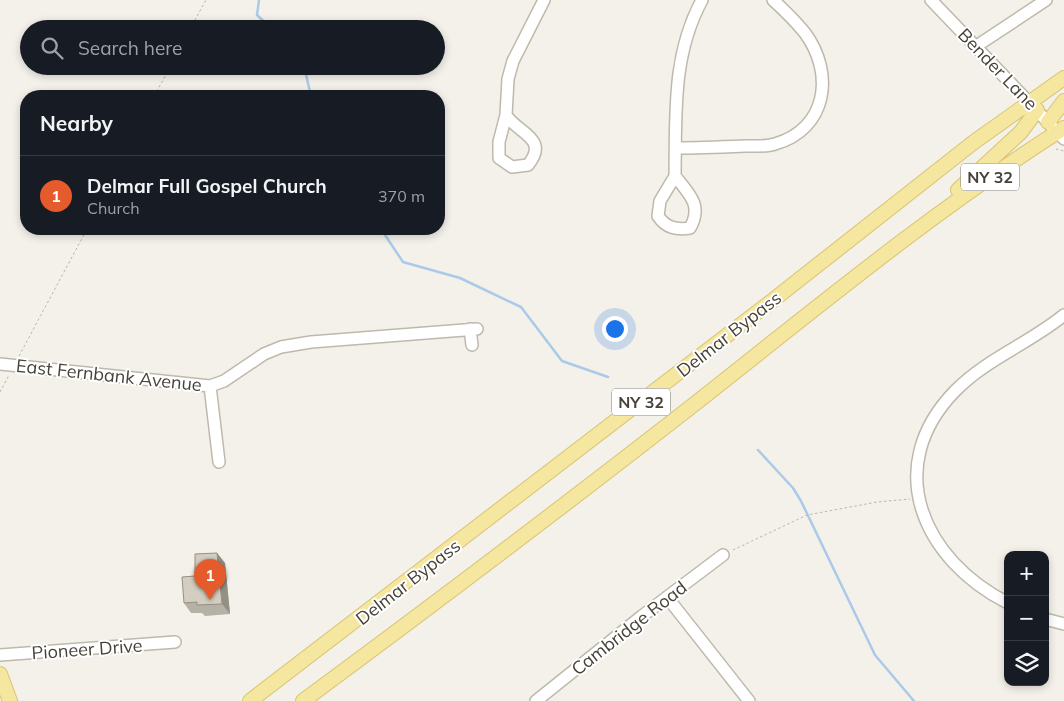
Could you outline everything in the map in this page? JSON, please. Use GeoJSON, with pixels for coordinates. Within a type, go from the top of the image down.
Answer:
{"type":"FeatureCollection","features":[{"type":"Feature","properties":{"kind":"main road","name":"Delmar Bypass"},"geometry":{"type":"LineString","coordinates":[[250,701],[1033,105],[1064,78]]}},
{"type":"Feature","properties":{"kind":"main road","name":"Delmar Bypass"},"geometry":{"type":"LineString","coordinates":[[303,701],[422,613],[676,418],[924,224],[1058,130],[1064,101]]}},
{"type":"Feature","properties":{"kind":"main road"},"geometry":{"type":"LineString","coordinates":[[924,224],[1021,132],[1033,105]]}},
{"type":"Feature","properties":{"kind":"main road"},"geometry":{"type":"LineString","coordinates":[[0,674],[10,701]]}},
{"type":"Feature","properties":{"kind":"street"},"geometry":{"type":"LineString","coordinates":[[506,115],[514,126],[532,138],[536,148],[534,158],[528,165],[512,167],[500,158],[498,142],[506,115],[508,79],[513,61],[544,0]]}},
{"type":"Feature","properties":{"kind":"street"},"geometry":{"type":"LineString","coordinates":[[675,176],[697,209],[697,216],[690,228],[678,230],[669,227],[658,216],[660,201],[675,176],[677,76],[682,50],[702,0]]}},
{"type":"Feature","properties":{"kind":"street"},"geometry":{"type":"LineString","coordinates":[[676,148],[773,145],[789,140],[808,127],[818,112],[821,70],[817,57],[805,34],[773,0]]}},
{"type":"Feature","properties":{"kind":"street","name":"Bender Lane"},"geometry":{"type":"LineString","coordinates":[[931,0],[1058,130]]}},
{"type":"Feature","properties":{"kind":"street"},"geometry":{"type":"LineString","coordinates":[[975,47],[1046,0]]}},
{"type":"Feature","properties":{"kind":"street"},"geometry":{"type":"LineString","coordinates":[[1004,601],[983,590],[960,571],[942,552],[929,531],[919,498],[917,475],[920,445],[934,417],[965,383],[991,363],[1062,321]]}},
{"type":"Feature","properties":{"kind":"street","name":"East Fernbank Avenue"},"geometry":{"type":"LineString","coordinates":[[0,364],[210,386],[224,381],[264,354],[281,347],[311,342],[474,329],[472,345]]}},
{"type":"Feature","properties":{"kind":"street"},"geometry":{"type":"LineString","coordinates":[[210,386],[219,462]]}},
{"type":"Feature","properties":{"kind":"street","name":"Cambridge Road"},"geometry":{"type":"LineString","coordinates":[[536,701],[723,555]]}},
{"type":"Feature","properties":{"kind":"street"},"geometry":{"type":"LineString","coordinates":[[667,597],[748,701]]}},
{"type":"Feature","properties":{"kind":"street"},"geometry":{"type":"LineString","coordinates":[[1049,620],[1064,624]]}},
{"type":"Feature","properties":{"kind":"street","name":"Pioneer Drive"},"geometry":{"type":"LineString","coordinates":[[0,655],[175,642]]}},
{"type":"Feature","properties":{"kind":"path"},"geometry":{"type":"LineString","coordinates":[[195,20],[206,0]]}},
{"type":"Feature","properties":{"kind":"path"},"geometry":{"type":"LineString","coordinates":[[157,90],[165,75]]}},
{"type":"Feature","properties":{"kind":"path"},"geometry":{"type":"LineString","coordinates":[[1056,148],[1064,151]]}},
{"type":"Feature","properties":{"kind":"path"},"geometry":{"type":"LineString","coordinates":[[0,392],[84,235]]}},
{"type":"Feature","properties":{"kind":"path"},"geometry":{"type":"LineString","coordinates":[[723,555],[808,515],[877,502],[919,498]]}},
{"type":"Feature","properties":{"kind":"building"},"geometry":{"type":"Polygon","coordinates":[[[217,553],[222,604],[197,605],[197,602],[184,603],[182,577],[195,576],[195,554],[217,553]]]}},
{"type":"Feature","properties":{"kind":"waterway"},"geometry":{"type":"LineString","coordinates":[[259,0],[257,15],[262,20]]}},
{"type":"Feature","properties":{"kind":"waterway"},"geometry":{"type":"LineString","coordinates":[[306,75],[310,90]]}},
{"type":"Feature","properties":{"kind":"waterway"},"geometry":{"type":"LineString","coordinates":[[385,235],[403,262],[460,278],[521,307],[562,361],[608,377]]}},
{"type":"Feature","properties":{"kind":"waterway"},"geometry":{"type":"LineString","coordinates":[[758,450],[793,488],[875,655],[914,701]]}},
{"type":"Feature","properties":{"kind":"place","name":"Delmar Full Gospel Church"},"geometry":{"type":"Point","coordinates":[210,600]}}]}
